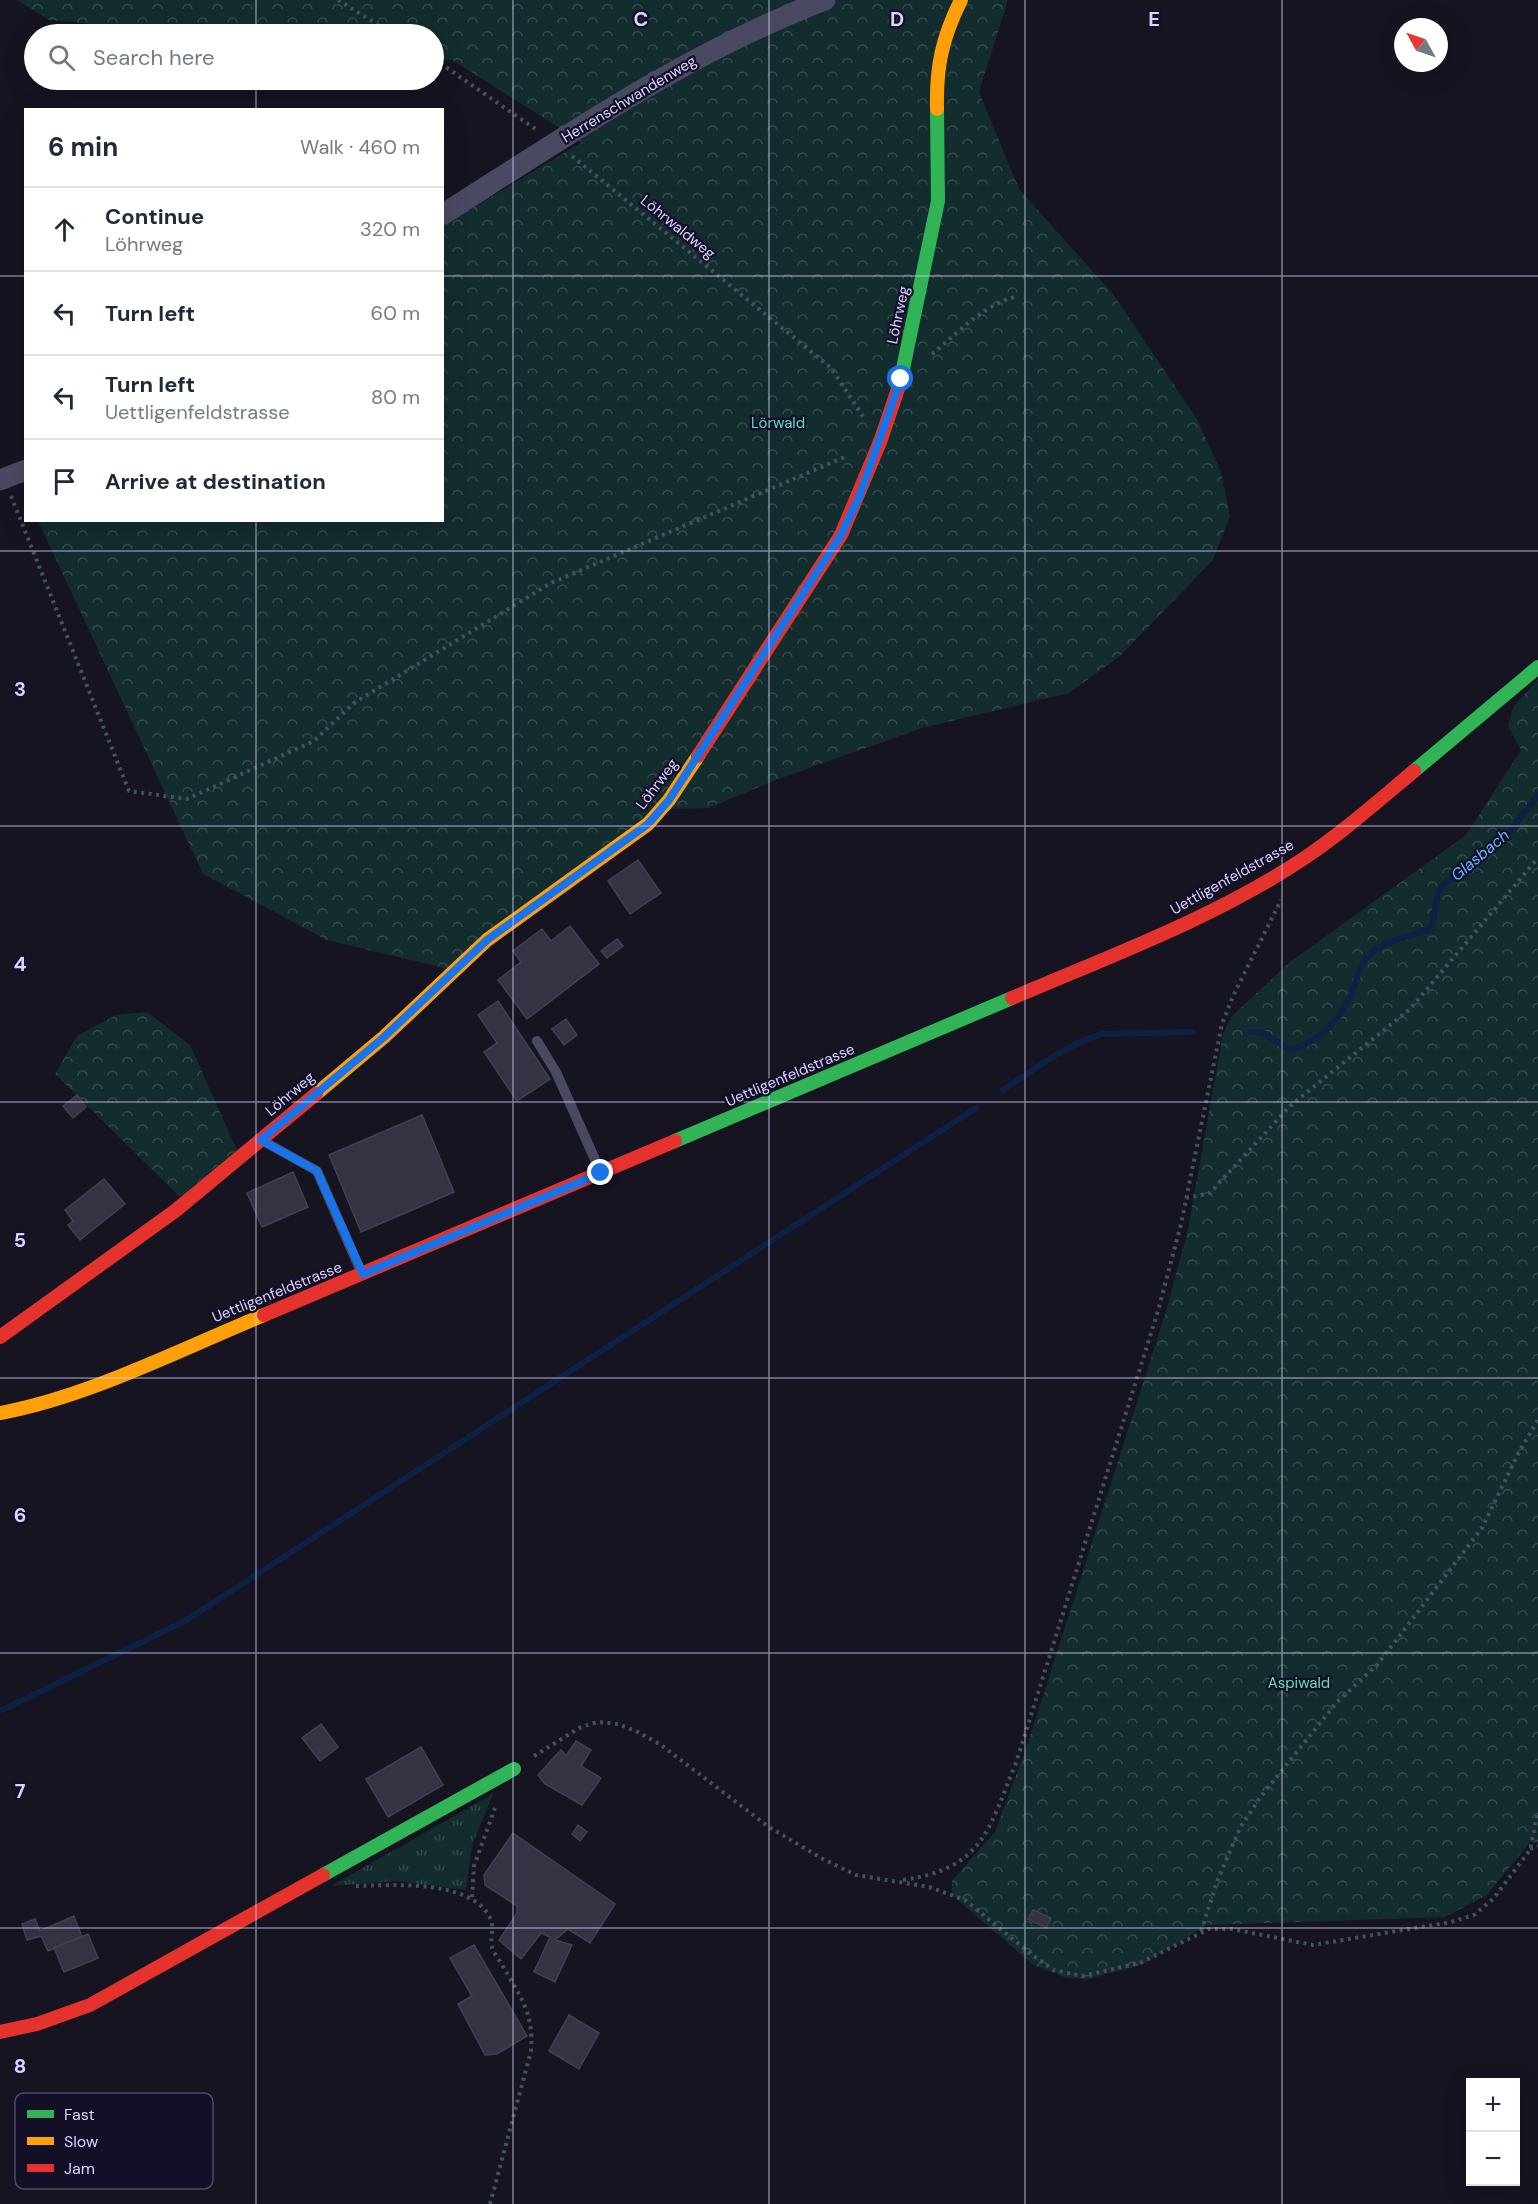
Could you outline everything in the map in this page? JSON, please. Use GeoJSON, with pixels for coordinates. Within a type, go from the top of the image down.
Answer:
{"type":"FeatureCollection","features":[{"type":"Feature","properties":{"kind":"street","name":"Herrenschwandenweg"},"geometry":{"type":"LineString","coordinates":[[444,214],[634,92],[710,51],[825,0]]}},
{"type":"Feature","properties":{"kind":"street","name":"Löhrweg"},"geometry":{"type":"LineString","coordinates":[[0,1337],[175,1211],[384,1037],[487,940],[648,824],[669,800],[841,535],[880,442],[901,379],[938,201],[936,74],[946,30],[961,0]]}},
{"type":"Feature","properties":{"kind":"street"},"geometry":{"type":"LineString","coordinates":[[2,479],[24,471]]}},
{"type":"Feature","properties":{"kind":"street","name":"Uettligenfeldstrasse"},"geometry":{"type":"LineString","coordinates":[[0,1413],[27,1408],[96,1384],[363,1274],[1144,942],[1224,904],[1302,859],[1343,830],[1538,667]]}},
{"type":"Feature","properties":{"kind":"street"},"geometry":{"type":"LineString","coordinates":[[0,2032],[37,2024],[90,2005],[514,1769]]}},
{"type":"Feature","properties":{"kind":"lane"},"geometry":{"type":"LineString","coordinates":[[537,1041],[556,1072],[601,1173]]}},
{"type":"Feature","properties":{"kind":"lane"},"geometry":{"type":"LineString","coordinates":[[261,1140],[317,1171],[363,1274]]}},
{"type":"Feature","properties":{"kind":"path"},"geometry":{"type":"LineString","coordinates":[[338,0],[377,24]]}},
{"type":"Feature","properties":{"kind":"path","name":"Löhrwaldweg"},"geometry":{"type":"LineString","coordinates":[[444,67],[556,142],[831,368],[880,442]]}},
{"type":"Feature","properties":{"kind":"path"},"geometry":{"type":"LineString","coordinates":[[927,358],[986,310],[1004,299],[1018,296]]}},
{"type":"Feature","properties":{"kind":"path"},"geometry":{"type":"LineString","coordinates":[[2,479],[129,791],[162,798],[187,799],[315,741],[354,703],[552,584],[849,455]]}},
{"type":"Feature","properties":{"kind":"path"},"geometry":{"type":"LineString","coordinates":[[1186,1198],[1210,1193],[1290,1106],[1410,1009],[1538,858]]}},
{"type":"Feature","properties":{"kind":"path"},"geometry":{"type":"LineString","coordinates":[[899,1881],[938,1873],[966,1858],[986,1834],[1007,1784],[1158,1311],[1186,1198],[1222,1024],[1233,996],[1287,890]]}},
{"type":"Feature","properties":{"kind":"path"},"geometry":{"type":"LineString","coordinates":[[1201,1932],[1218,1879],[1240,1828],[1259,1799],[1337,1702],[1377,1665],[1482,1528],[1538,1420]]}},
{"type":"Feature","properties":{"kind":"path"},"geometry":{"type":"LineString","coordinates":[[472,1897],[474,1866],[486,1826],[514,1769],[581,1727],[598,1722],[618,1724],[660,1745],[740,1806],[820,1858],[856,1875],[929,1887],[965,1900],[1032,1955],[1054,1970],[1082,1976],[1140,1963],[1209,1929],[1232,1929],[1313,1945],[1451,1922],[1474,1915],[1493,1899],[1530,1850],[1538,1811]]}},
{"type":"Feature","properties":{"kind":"path"},"geometry":{"type":"LineString","coordinates":[[1530,1850],[1538,1846]]}},
{"type":"Feature","properties":{"kind":"path"},"geometry":{"type":"LineString","coordinates":[[345,1888],[398,1885],[436,1888],[472,1897],[491,1920],[492,1947],[528,2011],[533,2027],[531,2051],[490,2204]]}},
{"type":"Feature","properties":{"kind":"green space","name":"Lörwald"},"geometry":{"type":"Polygon","coordinates":[[[17,0],[1008,0],[979,92],[1019,189],[1113,294],[1197,419],[1221,472],[1230,516],[1213,560],[1120,656],[1069,693],[922,728],[781,778],[708,808],[671,809],[448,969],[327,940],[203,874],[38,522],[444,522],[444,225],[582,142],[452,60],[444,59],[444,24],[91,24],[49,20],[17,0]]]}},
{"type":"Feature","properties":{"kind":"green space","name":"Aspiwald"},"geometry":{"type":"Polygon","coordinates":[[[1538,679],[1538,1843],[1530,1842],[1487,1895],[1445,1917],[1207,1925],[1141,1965],[1088,1979],[1067,1978],[1033,1965],[952,1895],[952,1881],[995,1832],[1028,1743],[1167,1308],[1188,1229],[1223,1034],[1231,1017],[1290,962],[1466,835],[1521,750],[1508,726],[1514,706],[1538,679]]]}},
{"type":"Feature","properties":{"kind":"green space"},"geometry":{"type":"Polygon","coordinates":[[[147,1012],[190,1045],[237,1150],[180,1197],[55,1074],[77,1036],[116,1015],[147,1012]]]}},
{"type":"Feature","properties":{"kind":"green space"},"geometry":{"type":"Polygon","coordinates":[[[493,1794],[472,1845],[466,1890],[397,1881],[331,1886],[493,1794]]]}},
{"type":"Feature","properties":{"kind":"building"},"geometry":{"type":"Polygon","coordinates":[[[638,860],[661,893],[630,914],[608,881],[638,860]]]}},
{"type":"Feature","properties":{"kind":"building"},"geometry":{"type":"Polygon","coordinates":[[[570,926],[599,964],[527,1019],[498,980],[521,962],[513,951],[542,929],[551,941],[570,926]]]}},
{"type":"Feature","properties":{"kind":"building"},"geometry":{"type":"Polygon","coordinates":[[[617,939],[623,946],[607,958],[601,951],[617,939]]]}},
{"type":"Feature","properties":{"kind":"building"},"geometry":{"type":"Polygon","coordinates":[[[498,1001],[550,1079],[517,1101],[484,1052],[497,1043],[478,1015],[498,1001]]]}},
{"type":"Feature","properties":{"kind":"building"},"geometry":{"type":"Polygon","coordinates":[[[566,1019],[577,1035],[564,1045],[552,1029],[566,1019]]]}},
{"type":"Feature","properties":{"kind":"building"},"geometry":{"type":"Polygon","coordinates":[[[77,1095],[86,1107],[73,1118],[63,1106],[77,1095]]]}},
{"type":"Feature","properties":{"kind":"building"},"geometry":{"type":"Polygon","coordinates":[[[422,1115],[454,1192],[361,1232],[329,1155],[422,1115]]]}},
{"type":"Feature","properties":{"kind":"building"},"geometry":{"type":"Polygon","coordinates":[[[293,1172],[308,1207],[262,1227],[247,1193],[293,1172]]]}},
{"type":"Feature","properties":{"kind":"building"},"geometry":{"type":"Polygon","coordinates":[[[104,1179],[125,1204],[80,1240],[68,1225],[73,1221],[65,1210],[104,1179]]]}},
{"type":"Feature","properties":{"kind":"building"},"geometry":{"type":"Polygon","coordinates":[[[321,1724],[338,1747],[320,1761],[302,1738],[321,1724]]]}},
{"type":"Feature","properties":{"kind":"building"},"geometry":{"type":"Polygon","coordinates":[[[576,1741],[591,1750],[581,1766],[601,1778],[582,1805],[545,1784],[538,1775],[561,1750],[566,1756],[576,1741]]]}},
{"type":"Feature","properties":{"kind":"building"},"geometry":{"type":"Polygon","coordinates":[[[421,1747],[443,1785],[388,1817],[366,1779],[421,1747]]]}},
{"type":"Feature","properties":{"kind":"building"},"geometry":{"type":"Polygon","coordinates":[[[578,1825],[587,1832],[580,1841],[572,1834],[578,1825]]]}},
{"type":"Feature","properties":{"kind":"building"},"geometry":{"type":"Polygon","coordinates":[[[513,1833],[615,1904],[590,1943],[568,1929],[555,1940],[572,1945],[555,1982],[534,1972],[550,1937],[541,1933],[521,1959],[499,1940],[517,1913],[517,1906],[485,1885],[484,1875],[513,1833]]]}},
{"type":"Feature","properties":{"kind":"building"},"geometry":{"type":"Polygon","coordinates":[[[1033,1910],[1051,1918],[1046,1928],[1028,1919],[1033,1910]]]}},
{"type":"Feature","properties":{"kind":"building"},"geometry":{"type":"Polygon","coordinates":[[[74,1916],[82,1937],[48,1951],[41,1936],[27,1940],[22,1924],[35,1919],[40,1931],[74,1916]]]}},
{"type":"Feature","properties":{"kind":"building"},"geometry":{"type":"Polygon","coordinates":[[[88,1934],[98,1958],[64,1972],[54,1948],[88,1934]]]}},
{"type":"Feature","properties":{"kind":"building"},"geometry":{"type":"Polygon","coordinates":[[[474,1945],[527,2036],[497,2054],[485,2055],[458,2004],[472,1996],[450,1958],[474,1945]]]}},
{"type":"Feature","properties":{"kind":"building"},"geometry":{"type":"Polygon","coordinates":[[[569,2015],[599,2033],[579,2069],[549,2051],[569,2015]]]}},
{"type":"Feature","properties":{"kind":"waterway","name":"Glasbach"},"geometry":{"type":"LineString","coordinates":[[1249,1032],[1262,1032],[1290,1050],[1322,1034],[1344,1009],[1367,957],[1373,951],[1389,943],[1431,929],[1439,889],[1509,832],[1538,795]]}},
{"type":"Feature","properties":{"kind":"waterway"},"geometry":{"type":"LineString","coordinates":[[1003,1090],[1075,1044],[1102,1034],[1193,1032]]}},
{"type":"Feature","properties":{"kind":"waterway"},"geometry":{"type":"LineString","coordinates":[[0,1711],[185,1621],[976,1108]]}},
{"type":"Feature","properties":{"kind":"traffic: fast"},"geometry":{"type":"LineString","coordinates":[[900,383],[938,201],[937,109]]}},
{"type":"Feature","properties":{"kind":"traffic: fast"},"geometry":{"type":"LineString","coordinates":[[1414,771],[1538,667]]}},
{"type":"Feature","properties":{"kind":"traffic: fast"},"geometry":{"type":"LineString","coordinates":[[675,1141],[1012,998]]}},
{"type":"Feature","properties":{"kind":"traffic: fast"},"geometry":{"type":"LineString","coordinates":[[323,1875],[514,1769]]}},
{"type":"Feature","properties":{"kind":"traffic: slow"},"geometry":{"type":"LineString","coordinates":[[937,109],[939,66],[949,27],[961,0]]}},
{"type":"Feature","properties":{"kind":"traffic: slow"},"geometry":{"type":"LineString","coordinates":[[316,1094],[384,1037],[487,940],[648,824],[669,800],[698,756]]}},
{"type":"Feature","properties":{"kind":"traffic: slow"},"geometry":{"type":"LineString","coordinates":[[0,1413],[33,1406],[100,1384],[264,1315]]}},
{"type":"Feature","properties":{"kind":"traffic: jam"},"geometry":{"type":"LineString","coordinates":[[698,756],[841,535],[880,442],[900,383]]}},
{"type":"Feature","properties":{"kind":"traffic: jam"},"geometry":{"type":"LineString","coordinates":[[1012,998],[1161,935],[1234,900],[1303,859],[1414,771]]}},
{"type":"Feature","properties":{"kind":"traffic: jam"},"geometry":{"type":"LineString","coordinates":[[0,1337],[175,1211],[316,1094]]}},
{"type":"Feature","properties":{"kind":"traffic: jam"},"geometry":{"type":"LineString","coordinates":[[264,1315],[675,1141]]}},
{"type":"Feature","properties":{"kind":"traffic: jam"},"geometry":{"type":"LineString","coordinates":[[0,2032],[37,2024],[90,2005],[323,1875]]}},
{"type":"Feature","properties":{"kind":"route"},"geometry":{"type":"LineString","coordinates":[[601,1173],[363,1274],[317,1171],[261,1140],[384,1037],[487,940],[648,824],[669,800],[841,535],[859,497],[901,379]]}}]}
